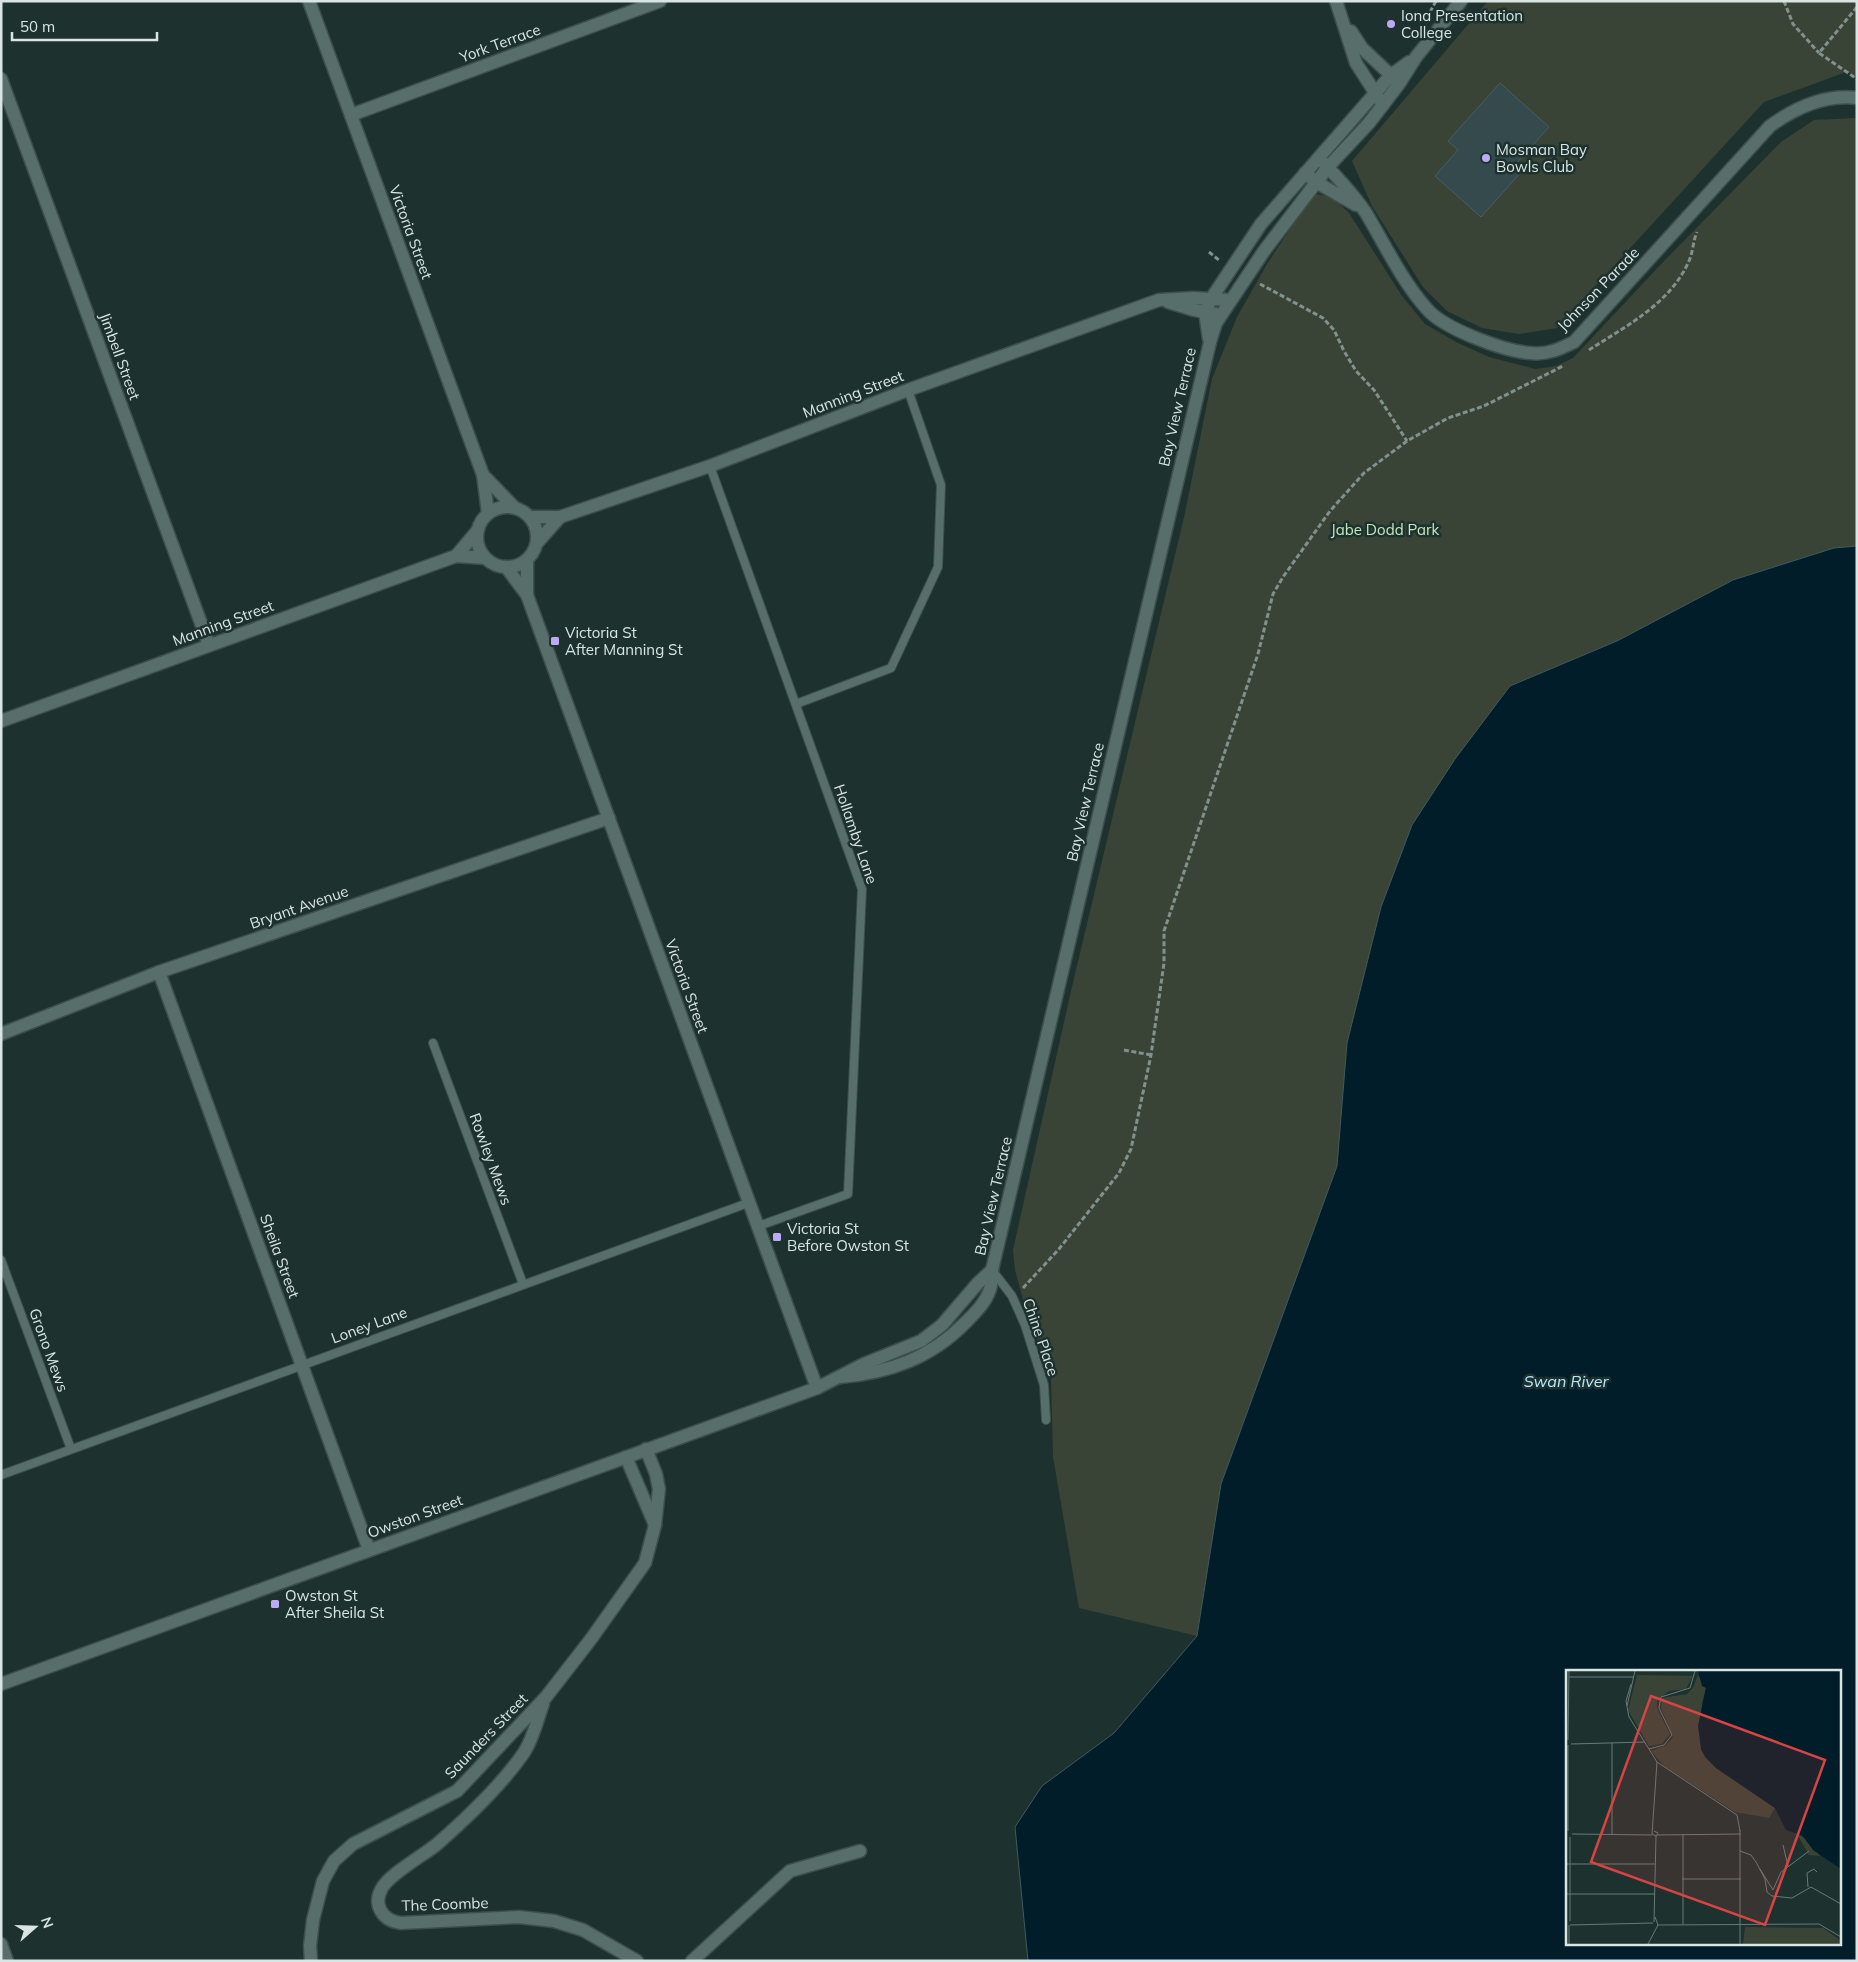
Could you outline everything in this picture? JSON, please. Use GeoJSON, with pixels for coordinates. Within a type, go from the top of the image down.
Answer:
{"type":"FeatureCollection","features":[{"type":"Feature","properties":{"kind":"street","name":"Victoria Street"},"geometry":{"type":"LineString","coordinates":[[309,1],[483,475],[488,513]]}},
{"type":"Feature","properties":{"kind":"street","name":"York Terrace"},"geometry":{"type":"LineString","coordinates":[[351,115],[660,1]]}},
{"type":"Feature","properties":{"kind":"street"},"geometry":{"type":"LineString","coordinates":[[1336,1],[1356,63],[1383,105]]}},
{"type":"Feature","properties":{"kind":"street","name":"Bay View Terrace"},"geometry":{"type":"LineString","coordinates":[[960,1328],[980,1308],[991,1288],[992,1270],[1210,342],[1230,300],[1316,182],[1323,162],[1376,93],[1395,80],[1461,1]]}},
{"type":"Feature","properties":{"kind":"street"},"geometry":{"type":"LineString","coordinates":[[1343,21],[1362,48],[1395,80]]}},
{"type":"Feature","properties":{"kind":"street","name":"Jimbell Street"},"geometry":{"type":"LineString","coordinates":[[1,79],[209,645]]}},
{"type":"Feature","properties":{"kind":"street","name":"Bay View Terrace"},"geometry":{"type":"LineString","coordinates":[[1210,342],[1205,312],[1210,299],[1261,224],[1305,173],[1323,162],[1369,123],[1383,105],[1395,80]]}},
{"type":"Feature","properties":{"kind":"street","name":"Johnson Parade"},"geometry":{"type":"LineString","coordinates":[[1323,162],[1364,210],[1397,266],[1428,310],[1445,323],[1465,333],[1506,348],[1531,354],[1554,352],[1574,342],[1770,126],[1788,113],[1806,105],[1826,99],[1857,98]]}},
{"type":"Feature","properties":{"kind":"street","name":"Johnson Parade"},"geometry":{"type":"LineString","coordinates":[[1305,173],[1316,182],[1364,210]]}},
{"type":"Feature","properties":{"kind":"street","name":"Manning Street"},"geometry":{"type":"LineString","coordinates":[[530,517],[560,517],[710,466],[908,390],[1159,300],[1193,298],[1230,300]]}},
{"type":"Feature","properties":{"kind":"street"},"geometry":{"type":"LineString","coordinates":[[1159,300],[1221,316]]}},
{"type":"Feature","properties":{"kind":"street","name":"Victoria Street"},"geometry":{"type":"LineString","coordinates":[[483,475],[515,508]]}},
{"type":"Feature","properties":{"kind":"street"},"geometry":{"type":"LineString","coordinates":[[537,544],[537,534],[530,517],[523,511],[515,508],[496,508],[488,513],[478,530],[477,540],[485,558],[498,566],[506,567],[521,564],[527,560],[537,544],[560,517]]}},
{"type":"Feature","properties":{"kind":"street","name":"Manning Street"},"geometry":{"type":"LineString","coordinates":[[456,556],[478,530]]}},
{"type":"Feature","properties":{"kind":"street","name":"Manning Street"},"geometry":{"type":"LineString","coordinates":[[1,721],[456,556],[485,558]]}},
{"type":"Feature","properties":{"kind":"street","name":"Victoria Street"},"geometry":{"type":"LineString","coordinates":[[527,560],[527,595]]}},
{"type":"Feature","properties":{"kind":"street","name":"Victoria Street"},"geometry":{"type":"LineString","coordinates":[[506,567],[527,595],[756,1227],[817,1388]]}},
{"type":"Feature","properties":{"kind":"street","name":"Bryant Avenue"},"geometry":{"type":"LineString","coordinates":[[1,1034],[159,972],[609,818]]}},
{"type":"Feature","properties":{"kind":"street","name":"Sheila Street"},"geometry":{"type":"LineString","coordinates":[[159,972],[369,1550]]}},
{"type":"Feature","properties":{"kind":"street","name":"Bay View Terrace"},"geometry":{"type":"LineString","coordinates":[[953,1314],[978,1283],[992,1270]]}},
{"type":"Feature","properties":{"kind":"street","name":"Owston Street"},"geometry":{"type":"LineString","coordinates":[[1,1684],[817,1388],[840,1378],[864,1364],[921,1342],[942,1326],[953,1314]]}},
{"type":"Feature","properties":{"kind":"street","name":"Owston Street"},"geometry":{"type":"LineString","coordinates":[[840,1378],[868,1375],[910,1362],[937,1348],[960,1328]]}},
{"type":"Feature","properties":{"kind":"street","name":"Saunders Street"},"geometry":{"type":"LineString","coordinates":[[311,1961],[310,1946],[313,1920],[323,1881],[334,1861],[353,1844],[457,1791],[546,1697],[591,1639],[645,1563],[655,1525],[659,1489],[656,1474],[646,1449]]}},
{"type":"Feature","properties":{"kind":"street"},"geometry":{"type":"LineString","coordinates":[[626,1457],[655,1525]]}},
{"type":"Feature","properties":{"kind":"street","name":"The Coombe"},"geometry":{"type":"LineString","coordinates":[[546,1697],[524,1752],[473,1813],[434,1846],[387,1881],[378,1897],[378,1905],[382,1914],[387,1919],[401,1923],[519,1918],[554,1921],[583,1930],[637,1961]]}},
{"type":"Feature","properties":{"kind":"street"},"geometry":{"type":"LineString","coordinates":[[692,1961],[790,1872],[860,1851]]}},
{"type":"Feature","properties":{"kind":"street"},"geometry":{"type":"LineString","coordinates":[[1,1944],[7,1961]]}},
{"type":"Feature","properties":{"kind":"lane"},"geometry":{"type":"LineString","coordinates":[[796,704],[891,668],[938,567],[941,485],[908,390]]}},
{"type":"Feature","properties":{"kind":"lane","name":"Hollamby Lane"},"geometry":{"type":"LineString","coordinates":[[710,466],[862,889],[848,1194],[756,1227]]}},
{"type":"Feature","properties":{"kind":"lane","name":"Rowley Mews"},"geometry":{"type":"LineString","coordinates":[[433,1044],[523,1284]]}},
{"type":"Feature","properties":{"kind":"lane","name":"Loney Lane"},"geometry":{"type":"LineString","coordinates":[[1,1474],[748,1203]]}},
{"type":"Feature","properties":{"kind":"lane","name":"Grono Mews"},"geometry":{"type":"LineString","coordinates":[[1,1260],[71,1449]]}},
{"type":"Feature","properties":{"kind":"lane","name":"Chine Place"},"geometry":{"type":"LineString","coordinates":[[992,1270],[1012,1296],[1025,1325],[1044,1385],[1046,1420]]}},
{"type":"Feature","properties":{"kind":"path"},"geometry":{"type":"LineString","coordinates":[[1428,15],[1436,1]]}},
{"type":"Feature","properties":{"kind":"path"},"geometry":{"type":"LineString","coordinates":[[1784,1],[1793,24],[1819,53],[1857,79]]}},
{"type":"Feature","properties":{"kind":"path"},"geometry":{"type":"LineString","coordinates":[[1819,53],[1857,7]]}},
{"type":"Feature","properties":{"kind":"path"},"geometry":{"type":"LineString","coordinates":[[1582,355],[1647,312],[1674,286],[1689,261],[1698,229]]}},
{"type":"Feature","properties":{"kind":"path"},"geometry":{"type":"LineString","coordinates":[[1209,252],[1231,268]]}},
{"type":"Feature","properties":{"kind":"path"},"geometry":{"type":"LineString","coordinates":[[1247,277],[1323,318],[1334,330],[1356,371],[1374,390],[1407,441]]}},
{"type":"Feature","properties":{"kind":"path"},"geometry":{"type":"LineString","coordinates":[[1012,1296],[1025,1286],[1059,1249],[1119,1173],[1130,1150],[1151,1055],[1164,963],[1164,931],[1258,654],[1273,594],[1330,511],[1364,474],[1407,441],[1448,418],[1484,406],[1566,364]]}},
{"type":"Feature","properties":{"kind":"path"},"geometry":{"type":"LineString","coordinates":[[1124,1050],[1151,1055]]}},
{"type":"Feature","properties":{"kind":"green space"},"geometry":{"type":"Polygon","coordinates":[[[1488,1],[1857,1],[1857,76],[1846,72],[1764,102],[1557,328],[1519,334],[1482,328],[1447,311],[1423,287],[1372,206],[1352,161],[1488,1]]]}},
{"type":"Feature","properties":{"kind":"green space","name":"Jabe Dodd Park"},"geometry":{"type":"Polygon","coordinates":[[[1857,118],[1857,546],[1834,548],[1733,580],[1617,641],[1510,686],[1347,1043],[1337,1166],[1221,1484],[1197,1636],[1079,1608],[1053,1457],[1051,1377],[1026,1310],[1015,1270],[1013,1250],[1071,991],[1185,513],[1212,379],[1237,317],[1267,264],[1307,203],[1316,194],[1332,197],[1349,213],[1402,296],[1425,324],[1458,343],[1489,357],[1536,369],[1556,366],[1573,358],[1665,260],[1781,142],[1814,120],[1857,118]]]}},
{"type":"Feature","properties":{"kind":"water","name":"Swan River"},"geometry":{"type":"Polygon","coordinates":[[[1857,546],[1857,1961],[1028,1961],[1015,1827],[1042,1786],[1114,1733],[1197,1636],[1221,1484],[1337,1166],[1347,1043],[1381,907],[1412,825],[1455,759],[1510,686],[1617,641],[1733,580],[1834,548],[1857,546]]]}},
{"type":"Feature","properties":{"kind":"building","name":"Mosman Bay Bowls Club"},"geometry":{"type":"Polygon","coordinates":[[[1500,83],[1549,127],[1514,166],[1521,172],[1481,217],[1435,176],[1458,150],[1448,141],[1500,83]]]}},
{"type":"Feature","properties":{"kind":"place","name":"Iona Presentation College"},"geometry":{"type":"Point","coordinates":[1391,24]}},
{"type":"Feature","properties":{"kind":"place","name":"Mosman Bay Bowls Club"},"geometry":{"type":"Point","coordinates":[1486,158]}},
{"type":"Feature","properties":{"kind":"place","name":"Victoria St After Manning St"},"geometry":{"type":"Point","coordinates":[555,641]}},
{"type":"Feature","properties":{"kind":"place","name":"Victoria St Before Owston St"},"geometry":{"type":"Point","coordinates":[777,1237]}},
{"type":"Feature","properties":{"kind":"place","name":"Owston St After Sheila St"},"geometry":{"type":"Point","coordinates":[275,1604]}}]}
